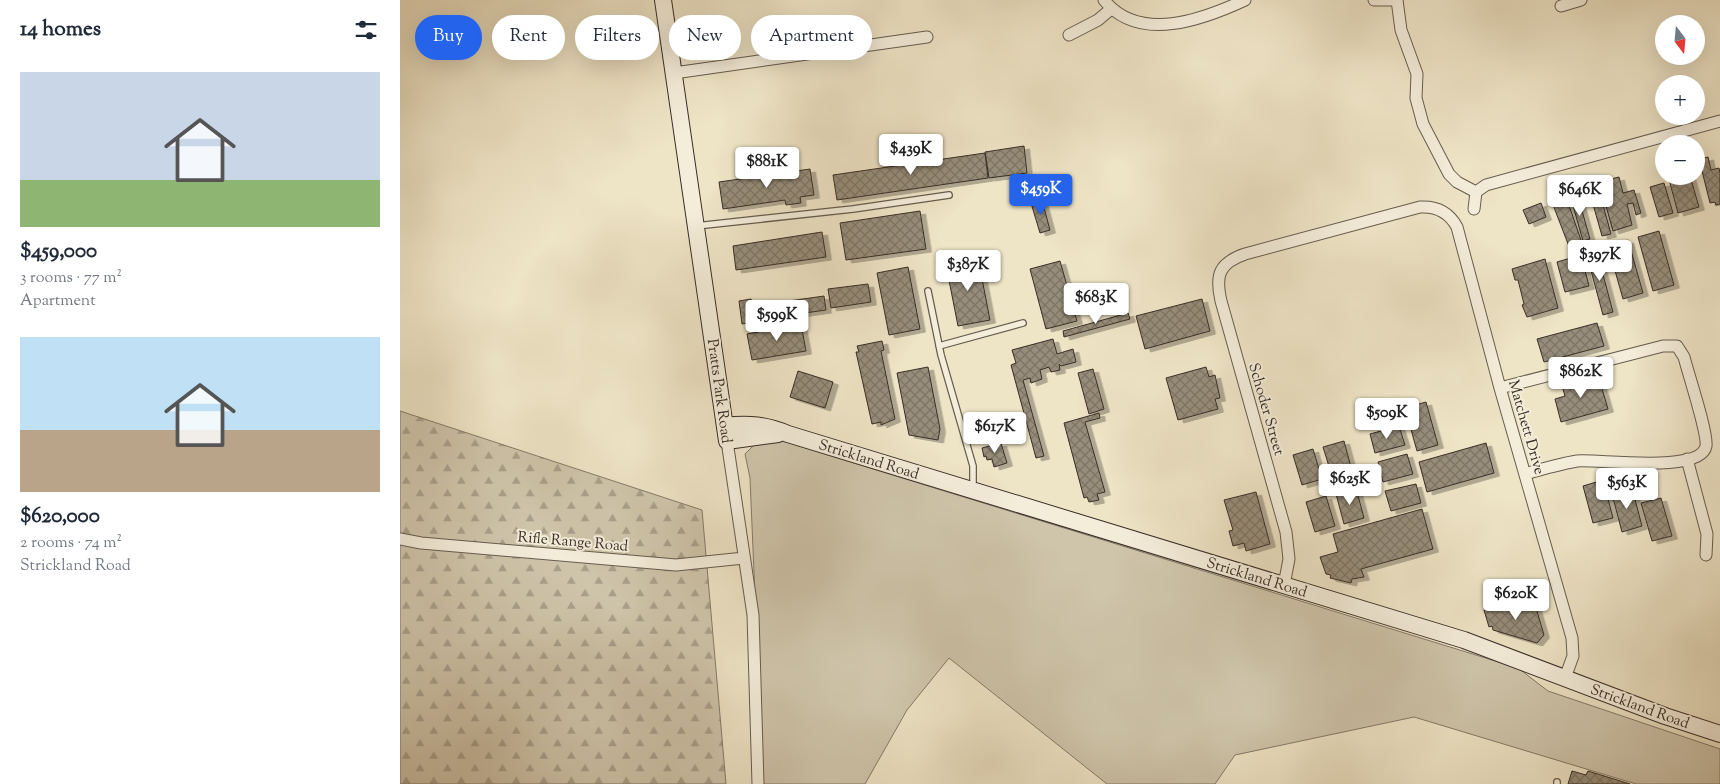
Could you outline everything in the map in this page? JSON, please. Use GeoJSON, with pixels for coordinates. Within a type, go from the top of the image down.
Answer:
{"type":"FeatureCollection","features":[{"type":"Feature","properties":{"kind":"street","name":"Pratts Park Road"},"geometry":{"type":"LineString","coordinates":[[663,0],[753,615],[758,784]]}},
{"type":"Feature","properties":{"kind":"street"},"geometry":{"type":"LineString","coordinates":[[1068,35],[1098,20],[1108,4],[1121,15],[1143,22],[1174,24],[1205,18],[1245,0]]}},
{"type":"Feature","properties":{"kind":"street"},"geometry":{"type":"LineString","coordinates":[[1374,0],[1397,0],[1401,30],[1416,74],[1416,98],[1423,124],[1449,174],[1457,182],[1476,192]]}},
{"type":"Feature","properties":{"kind":"street"},"geometry":{"type":"LineString","coordinates":[[1561,6],[1581,0]]}},
{"type":"Feature","properties":{"kind":"street"},"geometry":{"type":"LineString","coordinates":[[674,73],[927,37]]}},
{"type":"Feature","properties":{"kind":"street"},"geometry":{"type":"LineString","coordinates":[[1474,209],[1476,192],[1486,184],[1720,121]]}},
{"type":"Feature","properties":{"kind":"street","name":"Schoder Street"},"geometry":{"type":"LineString","coordinates":[[1284,585],[1288,568],[1286,532],[1218,284],[1224,266],[1245,254],[1420,207]]}},
{"type":"Feature","properties":{"kind":"street","name":"Matchett Drive"},"geometry":{"type":"LineString","coordinates":[[1420,207],[1440,209],[1450,217],[1457,227],[1500,388],[1572,638],[1573,656],[1565,678]]}},
{"type":"Feature","properties":{"kind":"street"},"geometry":{"type":"LineString","coordinates":[[1500,388],[1663,346],[1677,346],[1684,356],[1706,440],[1704,451],[1687,459],[1647,464],[1578,461],[1525,474]]}},
{"type":"Feature","properties":{"kind":"street","name":"Strickland Road"},"geometry":{"type":"LineString","coordinates":[[726,434],[788,434],[1473,643],[1657,713],[1720,734]]}},
{"type":"Feature","properties":{"kind":"street"},"geometry":{"type":"LineString","coordinates":[[1687,459],[1707,534],[1706,555]]}},
{"type":"Feature","properties":{"kind":"street","name":"Rifle Range Road"},"geometry":{"type":"LineString","coordinates":[[400,539],[420,543],[676,565],[744,558]]}},
{"type":"Feature","properties":{"kind":"lane"},"geometry":{"type":"LineString","coordinates":[[696,226],[854,209],[950,195]]}},
{"type":"Feature","properties":{"kind":"lane"},"geometry":{"type":"LineString","coordinates":[[928,291],[939,346],[973,466],[973,490]]}},
{"type":"Feature","properties":{"kind":"lane"},"geometry":{"type":"LineString","coordinates":[[939,346],[1023,323]]}},
{"type":"Feature","properties":{"kind":"green space"},"geometry":{"type":"Polygon","coordinates":[[[400,411],[702,510],[726,784],[400,784],[400,411]]]}},
{"type":"Feature","properties":{"kind":"green space"},"geometry":{"type":"Polygon","coordinates":[[[779,440],[1518,668],[1548,691],[1720,749],[1720,784],[1636,784],[1414,717],[1235,755],[1215,784],[1107,784],[949,658],[907,710],[865,784],[763,784],[750,478],[745,454],[756,443],[779,440]]]}},
{"type":"Feature","properties":{"kind":"building"},"geometry":{"type":"Polygon","coordinates":[[[1024,146],[1027,173],[989,178],[985,152],[1024,146]]]}},
{"type":"Feature","properties":{"kind":"building"},"geometry":{"type":"Polygon","coordinates":[[[985,153],[988,178],[837,200],[833,175],[985,153]]]}},
{"type":"Feature","properties":{"kind":"building"},"geometry":{"type":"Polygon","coordinates":[[[1708,157],[1711,170],[1719,168],[1720,204],[1710,203],[1705,183],[1705,158],[1708,157]]]}},
{"type":"Feature","properties":{"kind":"building"},"geometry":{"type":"Polygon","coordinates":[[[810,169],[814,195],[800,197],[801,203],[786,205],[785,200],[723,209],[719,182],[810,169]]]}},
{"type":"Feature","properties":{"kind":"building"},"geometry":{"type":"Polygon","coordinates":[[[1619,177],[1623,193],[1634,190],[1641,213],[1636,215],[1633,203],[1627,204],[1632,225],[1613,231],[1601,188],[1609,186],[1607,180],[1619,177]]]}},
{"type":"Feature","properties":{"kind":"building"},"geometry":{"type":"Polygon","coordinates":[[[1665,185],[1673,213],[1659,217],[1650,187],[1665,185]]]}},
{"type":"Feature","properties":{"kind":"building"},"geometry":{"type":"Polygon","coordinates":[[[1670,185],[1693,185],[1699,207],[1678,213],[1670,185]]]}},
{"type":"Feature","properties":{"kind":"building"},"geometry":{"type":"Polygon","coordinates":[[[1598,187],[1611,234],[1602,236],[1589,190],[1598,187]]]}},
{"type":"Feature","properties":{"kind":"building"},"geometry":{"type":"Polygon","coordinates":[[[1564,191],[1583,246],[1570,249],[1550,197],[1564,191]]]}},
{"type":"Feature","properties":{"kind":"building"},"geometry":{"type":"Polygon","coordinates":[[[1577,193],[1590,239],[1583,241],[1570,195],[1577,193]]]}},
{"type":"Feature","properties":{"kind":"building"},"geometry":{"type":"Polygon","coordinates":[[[1042,200],[1050,230],[1040,233],[1031,203],[1042,200]]]}},
{"type":"Feature","properties":{"kind":"building"},"geometry":{"type":"Polygon","coordinates":[[[1541,203],[1546,217],[1529,224],[1523,210],[1541,203]]]}},
{"type":"Feature","properties":{"kind":"building"},"geometry":{"type":"Polygon","coordinates":[[[920,211],[926,249],[846,260],[840,223],[920,211]]]}},
{"type":"Feature","properties":{"kind":"building"},"geometry":{"type":"Polygon","coordinates":[[[1659,231],[1674,285],[1653,291],[1638,237],[1659,231]]]}},
{"type":"Feature","properties":{"kind":"building"},"geometry":{"type":"Polygon","coordinates":[[[822,232],[826,257],[736,270],[733,246],[822,232]]]}},
{"type":"Feature","properties":{"kind":"building"},"geometry":{"type":"Polygon","coordinates":[[[1628,240],[1643,293],[1623,299],[1608,246],[1628,240]]]}},
{"type":"Feature","properties":{"kind":"building"},"geometry":{"type":"Polygon","coordinates":[[[1594,249],[1597,252],[1613,312],[1603,315],[1586,252],[1594,249]]]}},
{"type":"Feature","properties":{"kind":"building"},"geometry":{"type":"Polygon","coordinates":[[[1581,255],[1589,286],[1565,292],[1557,262],[1581,255]]]}},
{"type":"Feature","properties":{"kind":"building"},"geometry":{"type":"Polygon","coordinates":[[[978,258],[990,320],[958,326],[946,265],[978,258]]]}},
{"type":"Feature","properties":{"kind":"building"},"geometry":{"type":"Polygon","coordinates":[[[1545,259],[1558,308],[1527,317],[1522,305],[1524,304],[1518,280],[1515,280],[1512,269],[1545,259]]]}},
{"type":"Feature","properties":{"kind":"building"},"geometry":{"type":"Polygon","coordinates":[[[1060,261],[1077,321],[1046,329],[1030,269],[1060,261]]]}},
{"type":"Feature","properties":{"kind":"building"},"geometry":{"type":"Polygon","coordinates":[[[908,267],[920,329],[889,335],[877,273],[908,267]]]}},
{"type":"Feature","properties":{"kind":"building"},"geometry":{"type":"Polygon","coordinates":[[[868,284],[871,302],[831,308],[828,289],[868,284]]]}},
{"type":"Feature","properties":{"kind":"building"},"geometry":{"type":"Polygon","coordinates":[[[824,296],[826,310],[784,316],[782,302],[824,296]]]}},
{"type":"Feature","properties":{"kind":"building"},"geometry":{"type":"Polygon","coordinates":[[[751,299],[755,322],[742,324],[739,301],[751,299]]]}},
{"type":"Feature","properties":{"kind":"building"},"geometry":{"type":"Polygon","coordinates":[[[1202,299],[1210,331],[1145,349],[1136,316],[1202,299]]]}},
{"type":"Feature","properties":{"kind":"building"},"geometry":{"type":"Polygon","coordinates":[[[1128,313],[1130,319],[1064,337],[1063,331],[1128,313]]]}},
{"type":"Feature","properties":{"kind":"building"},"geometry":{"type":"Polygon","coordinates":[[[1597,323],[1604,346],[1544,362],[1537,339],[1597,323]]]}},
{"type":"Feature","properties":{"kind":"building"},"geometry":{"type":"Polygon","coordinates":[[[801,324],[806,351],[752,360],[747,334],[801,324]]]}},
{"type":"Feature","properties":{"kind":"building"},"geometry":{"type":"Polygon","coordinates":[[[1053,339],[1057,354],[1073,349],[1076,362],[1061,366],[1059,364],[1060,370],[1051,372],[1049,367],[1040,370],[1042,379],[1031,383],[1030,378],[1023,380],[1044,456],[1036,458],[1011,365],[1016,363],[1012,350],[1053,339]]]}},
{"type":"Feature","properties":{"kind":"building"},"geometry":{"type":"Polygon","coordinates":[[[882,341],[884,350],[881,351],[895,419],[881,425],[881,422],[872,424],[856,352],[859,352],[857,346],[882,341]]]}},
{"type":"Feature","properties":{"kind":"building"},"geometry":{"type":"Polygon","coordinates":[[[928,367],[940,429],[938,440],[909,435],[897,373],[928,367]]]}},
{"type":"Feature","properties":{"kind":"building"},"geometry":{"type":"Polygon","coordinates":[[[1206,367],[1209,377],[1215,375],[1220,398],[1215,399],[1218,409],[1178,420],[1166,378],[1206,367]]]}},
{"type":"Feature","properties":{"kind":"building"},"geometry":{"type":"Polygon","coordinates":[[[1093,369],[1104,409],[1089,414],[1078,373],[1093,369]]]}},
{"type":"Feature","properties":{"kind":"building"},"geometry":{"type":"Polygon","coordinates":[[[798,371],[833,382],[825,408],[790,397],[798,371]]]}},
{"type":"Feature","properties":{"kind":"building"},"geometry":{"type":"Polygon","coordinates":[[[1598,375],[1608,409],[1561,422],[1555,399],[1565,396],[1562,386],[1598,375]]]}},
{"type":"Feature","properties":{"kind":"building"},"geometry":{"type":"Polygon","coordinates":[[[1426,402],[1438,445],[1417,451],[1405,408],[1426,402]]]}},
{"type":"Feature","properties":{"kind":"building"},"geometry":{"type":"Polygon","coordinates":[[[1099,413],[1100,418],[1085,422],[1105,492],[1097,494],[1099,500],[1089,502],[1087,497],[1084,498],[1064,423],[1099,413]]]}},
{"type":"Feature","properties":{"kind":"building"},"geometry":{"type":"Polygon","coordinates":[[[1399,426],[1405,445],[1375,453],[1370,434],[1399,426]]]}},
{"type":"Feature","properties":{"kind":"building"},"geometry":{"type":"Polygon","coordinates":[[[1344,441],[1352,471],[1332,476],[1323,447],[1344,441]]]}},
{"type":"Feature","properties":{"kind":"building"},"geometry":{"type":"Polygon","coordinates":[[[1001,443],[1007,463],[994,467],[992,459],[987,460],[986,456],[984,457],[982,448],[1001,443]]]}},
{"type":"Feature","properties":{"kind":"building"},"geometry":{"type":"Polygon","coordinates":[[[1486,443],[1494,473],[1427,492],[1419,462],[1486,443]]]}},
{"type":"Feature","properties":{"kind":"building"},"geometry":{"type":"Polygon","coordinates":[[[1313,449],[1322,479],[1302,485],[1293,455],[1313,449]]]}},
{"type":"Feature","properties":{"kind":"building"},"geometry":{"type":"Polygon","coordinates":[[[1407,454],[1413,474],[1383,482],[1378,462],[1407,454]]]}},
{"type":"Feature","properties":{"kind":"building"},"geometry":{"type":"Polygon","coordinates":[[[1603,480],[1613,518],[1593,523],[1583,486],[1603,480]]]}},
{"type":"Feature","properties":{"kind":"building"},"geometry":{"type":"Polygon","coordinates":[[[1416,484],[1421,503],[1391,511],[1385,491],[1416,484]]]}},
{"type":"Feature","properties":{"kind":"building"},"geometry":{"type":"Polygon","coordinates":[[[1356,488],[1364,518],[1344,524],[1336,494],[1356,488]]]}},
{"type":"Feature","properties":{"kind":"building"},"geometry":{"type":"Polygon","coordinates":[[[1632,488],[1642,526],[1622,532],[1612,494],[1632,488]]]}},
{"type":"Feature","properties":{"kind":"building"},"geometry":{"type":"Polygon","coordinates":[[[1256,492],[1270,544],[1246,551],[1244,543],[1233,546],[1229,531],[1233,530],[1224,500],[1256,492]]]}},
{"type":"Feature","properties":{"kind":"building"},"geometry":{"type":"Polygon","coordinates":[[[1326,496],[1335,526],[1315,532],[1306,502],[1326,496]]]}},
{"type":"Feature","properties":{"kind":"building"},"geometry":{"type":"Polygon","coordinates":[[[1661,498],[1672,536],[1652,541],[1641,503],[1661,498]]]}},
{"type":"Feature","properties":{"kind":"building"},"geometry":{"type":"Polygon","coordinates":[[[1422,509],[1433,549],[1361,569],[1364,577],[1352,579],[1351,583],[1330,578],[1331,575],[1326,574],[1320,557],[1338,552],[1333,534],[1422,509]]]}},
{"type":"Feature","properties":{"kind":"building"},"geometry":{"type":"Polygon","coordinates":[[[1522,600],[1523,605],[1534,601],[1544,635],[1537,643],[1493,630],[1492,626],[1489,627],[1484,610],[1522,600]]]}},
{"type":"Feature","properties":{"kind":"building"},"geometry":{"type":"Polygon","coordinates":[[[1572,771],[1586,775],[1588,771],[1630,784],[1568,784],[1572,771]]]}}]}
